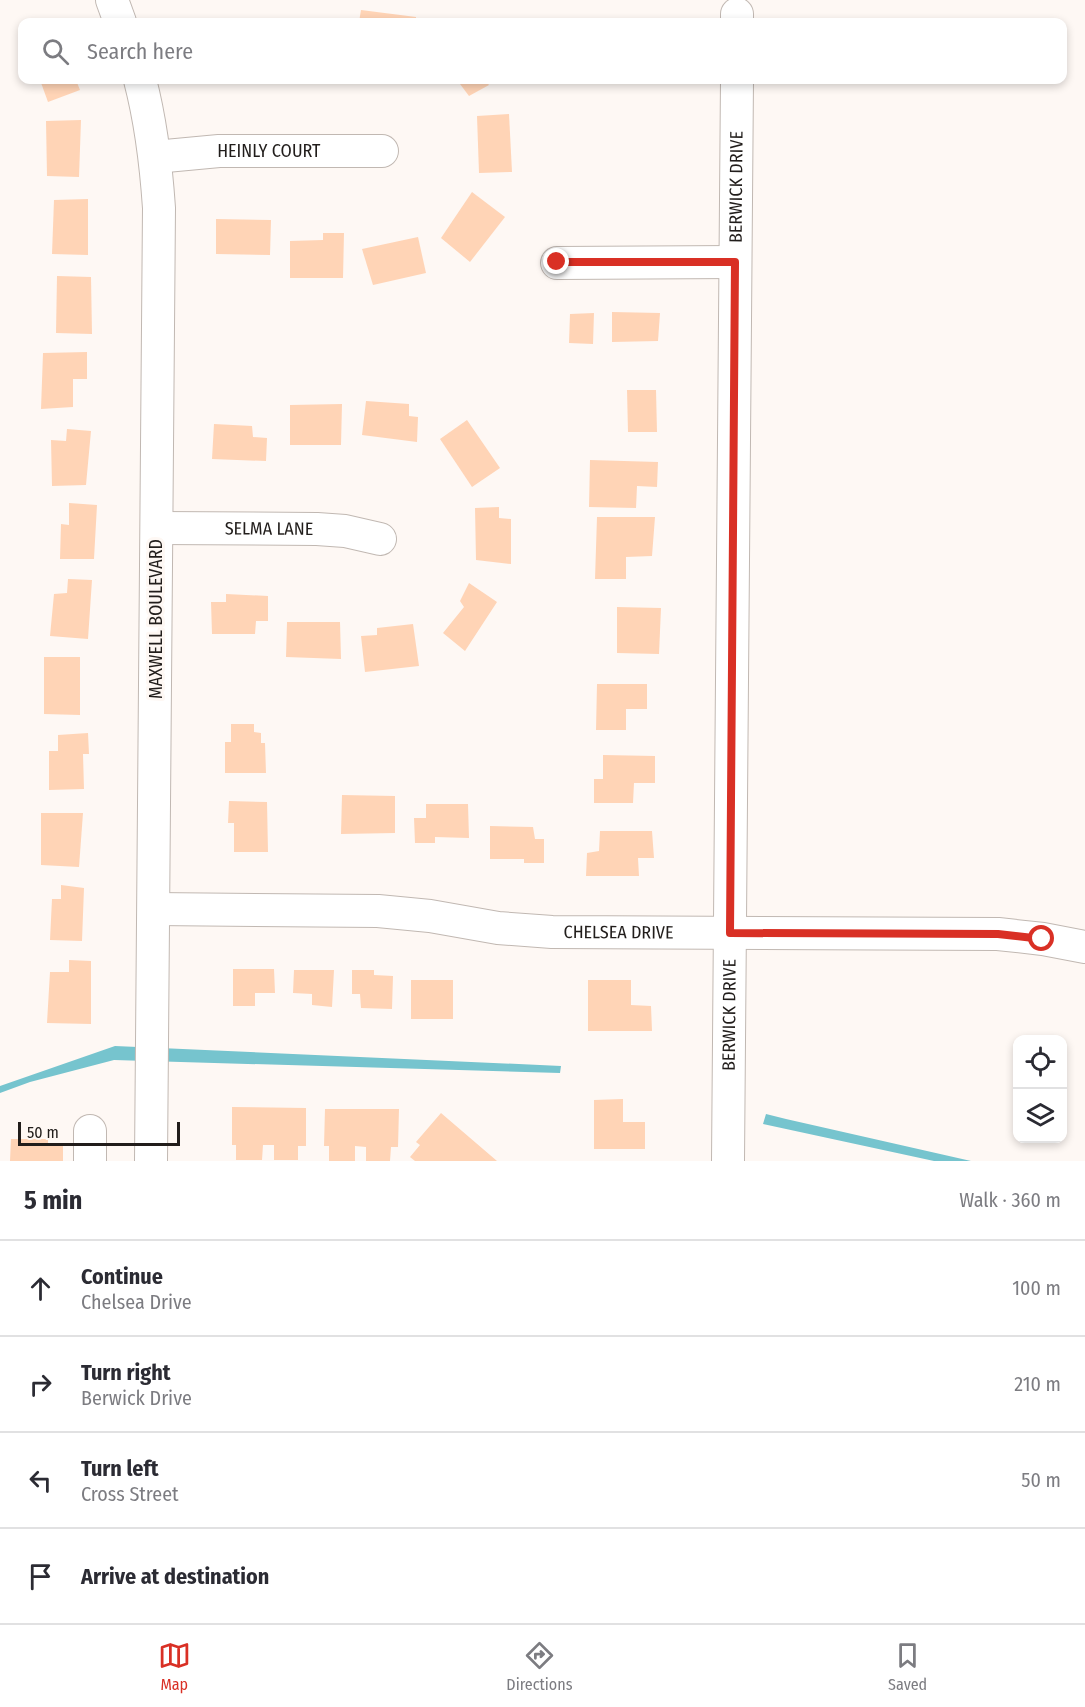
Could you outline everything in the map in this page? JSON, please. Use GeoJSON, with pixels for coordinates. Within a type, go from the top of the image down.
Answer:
{"type":"FeatureCollection","features":[{"type":"Feature","properties":{"kind":"street"},"geometry":{"type":"LineString","coordinates":[[112,0],[119,18]]}},
{"type":"Feature","properties":{"kind":"street","name":"MAXWELL BOULEVARD"},"geometry":{"type":"LineString","coordinates":[[141,84],[155,157],[159,208],[151,1161]]}},
{"type":"Feature","properties":{"kind":"street","name":"BERWICK DRIVE"},"geometry":{"type":"LineString","coordinates":[[728,1161],[736,84]]}},
{"type":"Feature","properties":{"kind":"street","name":"HEINLY COURT"},"geometry":{"type":"LineString","coordinates":[[155,157],[219,151],[382,151]]}},
{"type":"Feature","properties":{"kind":"street"},"geometry":{"type":"LineString","coordinates":[[557,262],[735,262]]}},
{"type":"Feature","properties":{"kind":"street","name":"SELMA LANE"},"geometry":{"type":"LineString","coordinates":[[157,528],[317,529],[345,531],[380,539]]}},
{"type":"Feature","properties":{"kind":"street","name":"CHELSEA DRIVE"},"geometry":{"type":"LineString","coordinates":[[154,909],[378,911],[429,916],[498,928],[541,931],[998,934],[1042,939],[1085,948]]}},
{"type":"Feature","properties":{"kind":"water"},"geometry":{"type":"Polygon","coordinates":[[[115,1046],[561,1066],[560,1073],[114,1060],[30,1082],[0,1093],[0,1086],[115,1046]]]}},
{"type":"Feature","properties":{"kind":"water"},"geometry":{"type":"Polygon","coordinates":[[[766,1114],[971,1161],[934,1161],[763,1124],[766,1114]]]}},
{"type":"Feature","properties":{"kind":"building"},"geometry":{"type":"Polygon","coordinates":[[[361,10],[416,17],[416,18],[360,18],[361,10]]]}},
{"type":"Feature","properties":{"kind":"building"},"geometry":{"type":"Polygon","coordinates":[[[41,84],[78,84],[80,90],[48,102],[41,84]]]}},
{"type":"Feature","properties":{"kind":"building"},"geometry":{"type":"Polygon","coordinates":[[[460,84],[489,85],[469,96],[460,84]]]}},
{"type":"Feature","properties":{"kind":"building"},"geometry":{"type":"Polygon","coordinates":[[[509,114],[512,172],[479,173],[477,116],[509,114]]]}},
{"type":"Feature","properties":{"kind":"building"},"geometry":{"type":"Polygon","coordinates":[[[81,120],[79,177],[47,176],[46,121],[81,120]]]}},
{"type":"Feature","properties":{"kind":"building"},"geometry":{"type":"Polygon","coordinates":[[[472,192],[505,217],[470,262],[441,238],[472,192]]]}},
{"type":"Feature","properties":{"kind":"building"},"geometry":{"type":"Polygon","coordinates":[[[88,199],[88,255],[52,254],[54,200],[88,199]]]}},
{"type":"Feature","properties":{"kind":"building"},"geometry":{"type":"Polygon","coordinates":[[[216,219],[271,220],[270,255],[216,254],[216,219]]]}},
{"type":"Feature","properties":{"kind":"building"},"geometry":{"type":"Polygon","coordinates":[[[323,233],[344,233],[343,278],[290,278],[290,241],[323,240],[323,233]]]}},
{"type":"Feature","properties":{"kind":"building"},"geometry":{"type":"Polygon","coordinates":[[[418,237],[426,273],[373,285],[362,249],[418,237]]]}},
{"type":"Feature","properties":{"kind":"building"},"geometry":{"type":"Polygon","coordinates":[[[57,276],[91,277],[92,334],[56,333],[57,276]]]}},
{"type":"Feature","properties":{"kind":"building"},"geometry":{"type":"Polygon","coordinates":[[[612,312],[660,313],[658,341],[612,342],[612,312]]]}},
{"type":"Feature","properties":{"kind":"building"},"geometry":{"type":"Polygon","coordinates":[[[594,313],[593,344],[569,343],[570,314],[594,313]]]}},
{"type":"Feature","properties":{"kind":"building"},"geometry":{"type":"Polygon","coordinates":[[[87,352],[87,379],[73,379],[73,407],[41,409],[43,353],[87,352]]]}},
{"type":"Feature","properties":{"kind":"building"},"geometry":{"type":"Polygon","coordinates":[[[627,390],[656,390],[657,432],[628,432],[627,390]]]}},
{"type":"Feature","properties":{"kind":"building"},"geometry":{"type":"Polygon","coordinates":[[[366,401],[409,404],[409,416],[418,417],[417,442],[362,435],[366,401]]]}},
{"type":"Feature","properties":{"kind":"building"},"geometry":{"type":"Polygon","coordinates":[[[342,404],[341,445],[290,445],[290,405],[342,404]]]}},
{"type":"Feature","properties":{"kind":"building"},"geometry":{"type":"Polygon","coordinates":[[[467,420],[500,468],[472,487],[440,439],[467,420]]]}},
{"type":"Feature","properties":{"kind":"building"},"geometry":{"type":"Polygon","coordinates":[[[214,424],[252,426],[253,437],[267,438],[266,461],[212,459],[214,424]]]}},
{"type":"Feature","properties":{"kind":"building"},"geometry":{"type":"Polygon","coordinates":[[[67,429],[91,431],[86,485],[52,486],[51,440],[66,441],[67,429]]]}},
{"type":"Feature","properties":{"kind":"building"},"geometry":{"type":"Polygon","coordinates":[[[590,460],[658,462],[657,487],[637,486],[636,508],[589,507],[590,460]]]}},
{"type":"Feature","properties":{"kind":"building"},"geometry":{"type":"Polygon","coordinates":[[[69,503],[97,505],[94,559],[60,559],[61,524],[69,525],[69,503]]]}},
{"type":"Feature","properties":{"kind":"building"},"geometry":{"type":"Polygon","coordinates":[[[499,507],[499,518],[511,519],[511,564],[476,560],[475,508],[499,507]]]}},
{"type":"Feature","properties":{"kind":"building"},"geometry":{"type":"Polygon","coordinates":[[[597,517],[655,517],[652,556],[626,557],[626,579],[595,579],[597,517]]]}},
{"type":"Feature","properties":{"kind":"building"},"geometry":{"type":"Polygon","coordinates":[[[68,579],[92,580],[88,639],[50,636],[54,594],[67,593],[68,579]]]}},
{"type":"Feature","properties":{"kind":"building"},"geometry":{"type":"Polygon","coordinates":[[[469,583],[497,602],[465,651],[443,633],[464,607],[460,601],[469,583]]]}},
{"type":"Feature","properties":{"kind":"building"},"geometry":{"type":"Polygon","coordinates":[[[226,594],[268,596],[268,621],[256,621],[255,634],[212,634],[211,602],[226,602],[226,594]]]}},
{"type":"Feature","properties":{"kind":"building"},"geometry":{"type":"Polygon","coordinates":[[[617,607],[661,608],[659,654],[617,653],[617,607]]]}},
{"type":"Feature","properties":{"kind":"building"},"geometry":{"type":"Polygon","coordinates":[[[287,622],[340,622],[341,659],[286,657],[287,622]]]}},
{"type":"Feature","properties":{"kind":"building"},"geometry":{"type":"Polygon","coordinates":[[[413,624],[419,666],[365,672],[361,636],[377,635],[377,628],[413,624]]]}},
{"type":"Feature","properties":{"kind":"building"},"geometry":{"type":"Polygon","coordinates":[[[44,657],[80,657],[80,715],[44,714],[44,657]]]}},
{"type":"Feature","properties":{"kind":"building"},"geometry":{"type":"Polygon","coordinates":[[[597,684],[647,684],[647,709],[626,709],[626,730],[596,730],[597,684]]]}},
{"type":"Feature","properties":{"kind":"building"},"geometry":{"type":"Polygon","coordinates":[[[231,724],[254,724],[254,732],[261,733],[261,743],[265,743],[266,773],[225,773],[225,742],[231,742],[231,724]]]}},
{"type":"Feature","properties":{"kind":"building"},"geometry":{"type":"Polygon","coordinates":[[[88,733],[89,754],[83,754],[84,789],[49,790],[49,751],[58,751],[58,735],[88,733]]]}},
{"type":"Feature","properties":{"kind":"building"},"geometry":{"type":"Polygon","coordinates":[[[603,755],[655,756],[655,783],[634,783],[633,803],[594,803],[594,779],[603,779],[603,755]]]}},
{"type":"Feature","properties":{"kind":"building"},"geometry":{"type":"Polygon","coordinates":[[[342,795],[395,796],[395,833],[341,834],[342,795]]]}},
{"type":"Feature","properties":{"kind":"building"},"geometry":{"type":"Polygon","coordinates":[[[229,801],[267,802],[268,852],[234,852],[234,823],[228,823],[229,801]]]}},
{"type":"Feature","properties":{"kind":"building"},"geometry":{"type":"Polygon","coordinates":[[[426,804],[468,804],[469,838],[435,837],[435,843],[415,843],[414,818],[426,818],[426,804]]]}},
{"type":"Feature","properties":{"kind":"building"},"geometry":{"type":"Polygon","coordinates":[[[41,813],[83,813],[79,867],[41,865],[41,813]]]}},
{"type":"Feature","properties":{"kind":"building"},"geometry":{"type":"Polygon","coordinates":[[[490,826],[533,827],[535,839],[544,839],[544,863],[524,863],[524,859],[490,859],[490,826]]]}},
{"type":"Feature","properties":{"kind":"building"},"geometry":{"type":"Polygon","coordinates":[[[600,831],[652,831],[654,858],[638,858],[639,876],[586,876],[587,853],[599,851],[600,831]]]}},
{"type":"Feature","properties":{"kind":"building"},"geometry":{"type":"Polygon","coordinates":[[[61,885],[84,888],[82,941],[50,940],[52,899],[61,899],[61,885]]]}},
{"type":"Feature","properties":{"kind":"building"},"geometry":{"type":"Polygon","coordinates":[[[69,960],[91,961],[91,1024],[47,1023],[50,972],[69,972],[69,960]]]}},
{"type":"Feature","properties":{"kind":"building"},"geometry":{"type":"Polygon","coordinates":[[[233,969],[274,969],[275,993],[255,993],[255,1006],[233,1006],[233,969]]]}},
{"type":"Feature","properties":{"kind":"building"},"geometry":{"type":"Polygon","coordinates":[[[294,970],[334,970],[332,1007],[312,1005],[312,994],[293,993],[294,970]]]}},
{"type":"Feature","properties":{"kind":"building"},"geometry":{"type":"Polygon","coordinates":[[[352,970],[374,970],[374,975],[393,976],[392,1009],[361,1008],[360,994],[352,994],[352,970]]]}},
{"type":"Feature","properties":{"kind":"building"},"geometry":{"type":"Polygon","coordinates":[[[411,980],[453,980],[453,1019],[411,1019],[411,980]]]}},
{"type":"Feature","properties":{"kind":"building"},"geometry":{"type":"Polygon","coordinates":[[[588,980],[631,980],[631,1005],[651,1006],[652,1031],[588,1031],[588,980]]]}},
{"type":"Feature","properties":{"kind":"building"},"geometry":{"type":"Polygon","coordinates":[[[623,1099],[623,1122],[645,1122],[645,1149],[594,1149],[594,1100],[623,1099]]]}},
{"type":"Feature","properties":{"kind":"building"},"geometry":{"type":"Polygon","coordinates":[[[232,1107],[306,1108],[306,1146],[298,1146],[298,1160],[274,1160],[274,1145],[263,1145],[262,1160],[236,1160],[236,1145],[232,1145],[232,1107]]]}},
{"type":"Feature","properties":{"kind":"building"},"geometry":{"type":"Polygon","coordinates":[[[325,1109],[399,1109],[398,1147],[391,1147],[390,1161],[366,1161],[366,1147],[355,1146],[355,1161],[329,1161],[329,1146],[324,1146],[325,1109]]]}},
{"type":"Feature","properties":{"kind":"building"},"geometry":{"type":"Polygon","coordinates":[[[441,1113],[497,1161],[415,1161],[410,1157],[420,1145],[416,1142],[441,1113]]]}},
{"type":"Feature","properties":{"kind":"building"},"geometry":{"type":"Polygon","coordinates":[[[11,1139],[48,1139],[48,1144],[63,1144],[63,1161],[10,1161],[11,1139]]]}},
{"type":"Feature","properties":{"kind":"route"},"geometry":{"type":"LineString","coordinates":[[557,262],[735,262],[730,933],[998,934],[1042,939]]}}]}
